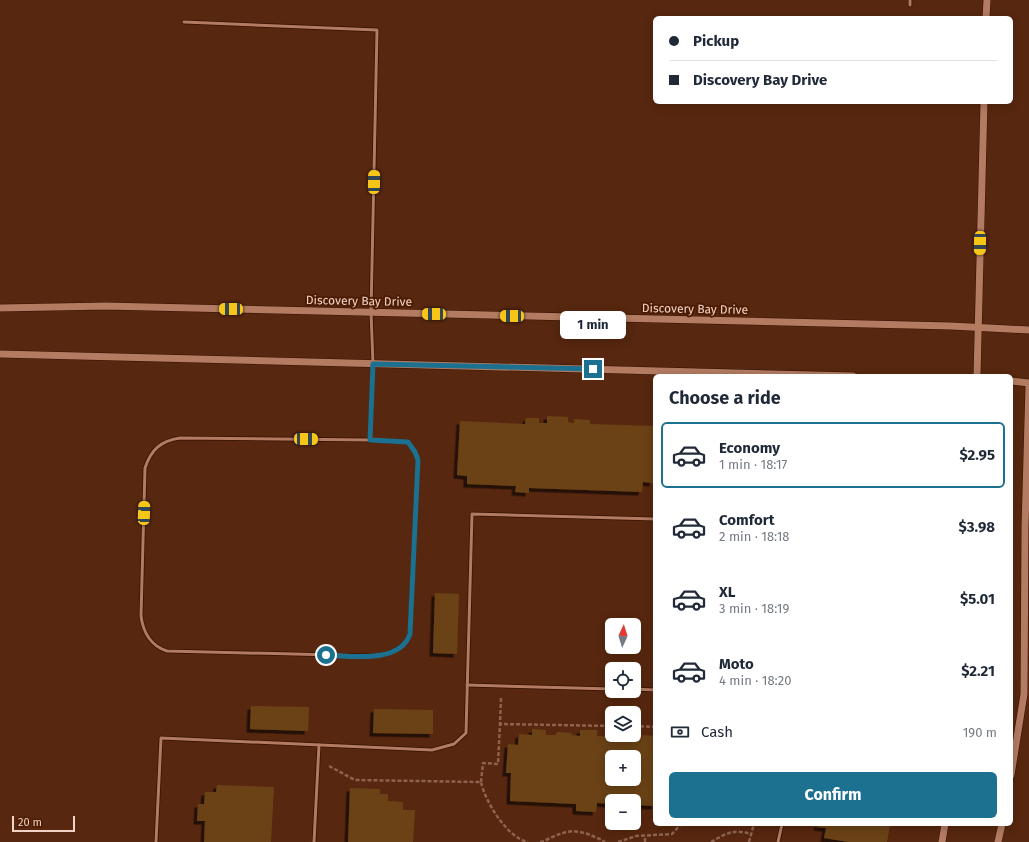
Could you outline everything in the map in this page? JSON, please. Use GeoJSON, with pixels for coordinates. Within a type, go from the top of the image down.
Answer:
{"type":"FeatureCollection","features":[{"type":"Feature","properties":{"kind":"street"},"geometry":{"type":"LineString","coordinates":[[986,16],[987,0]]}},
{"type":"Feature","properties":{"kind":"street"},"geometry":{"type":"LineString","coordinates":[[977,374],[984,104]]}},
{"type":"Feature","properties":{"kind":"street","name":"Discovery Bay Drive"},"geometry":{"type":"LineString","coordinates":[[0,308],[106,306],[978,327],[1029,330]]}},
{"type":"Feature","properties":{"kind":"street"},"geometry":{"type":"LineString","coordinates":[[0,354],[687,374]]}},
{"type":"Feature","properties":{"kind":"street"},"geometry":{"type":"LineString","coordinates":[[1013,382],[1029,384],[1025,527],[1024,694],[1013,763]]}},
{"type":"Feature","properties":{"kind":"street"},"geometry":{"type":"LineString","coordinates":[[942,842],[945,826]]}},
{"type":"Feature","properties":{"kind":"street"},"geometry":{"type":"LineString","coordinates":[[998,842],[1002,826]]}},
{"type":"Feature","properties":{"kind":"lane"},"geometry":{"type":"LineString","coordinates":[[910,0],[910,5]]}},
{"type":"Feature","properties":{"kind":"lane"},"geometry":{"type":"LineString","coordinates":[[184,22],[377,30],[371,312],[373,364],[370,440]]}},
{"type":"Feature","properties":{"kind":"lane"},"geometry":{"type":"LineString","coordinates":[[180,438],[370,440],[408,442],[415,452],[418,460],[410,634],[404,644],[390,652],[373,656],[167,652],[152,643],[145,632],[141,616],[145,468],[152,452],[163,442],[180,438]]}},
{"type":"Feature","properties":{"kind":"lane"},"geometry":{"type":"LineString","coordinates":[[156,842],[162,738],[432,750],[454,744],[466,733],[472,514],[653,518]]}},
{"type":"Feature","properties":{"kind":"lane"},"geometry":{"type":"LineString","coordinates":[[467,685],[605,689]]}},
{"type":"Feature","properties":{"kind":"lane"},"geometry":{"type":"LineString","coordinates":[[641,690],[653,690]]}},
{"type":"Feature","properties":{"kind":"lane"},"geometry":{"type":"LineString","coordinates":[[314,842],[319,745]]}},
{"type":"Feature","properties":{"kind":"lane"},"geometry":{"type":"LineString","coordinates":[[778,842],[782,826]]}},
{"type":"Feature","properties":{"kind":"path"},"geometry":{"type":"LineString","coordinates":[[501,686],[498,764],[483,763],[481,782],[486,797],[499,818],[511,832],[528,842]]}},
{"type":"Feature","properties":{"kind":"path"},"geometry":{"type":"LineString","coordinates":[[500,724],[605,726]]}},
{"type":"Feature","properties":{"kind":"path"},"geometry":{"type":"LineString","coordinates":[[641,726],[653,727]]}},
{"type":"Feature","properties":{"kind":"path"},"geometry":{"type":"LineString","coordinates":[[318,761],[356,780],[481,782]]}},
{"type":"Feature","properties":{"kind":"path"},"geometry":{"type":"LineString","coordinates":[[618,842],[636,836],[672,834],[679,826]]}},
{"type":"Feature","properties":{"kind":"path"},"geometry":{"type":"LineString","coordinates":[[749,842],[753,826]]}},
{"type":"Feature","properties":{"kind":"path"},"geometry":{"type":"LineString","coordinates":[[540,842],[564,832],[572,831],[581,832],[605,842]]}},
{"type":"Feature","properties":{"kind":"path"},"geometry":{"type":"LineString","coordinates":[[711,842],[730,831],[751,834]]}},
{"type":"Feature","properties":{"kind":"path"},"geometry":{"type":"LineString","coordinates":[[645,836],[645,842]]}},
{"type":"Feature","properties":{"kind":"building"},"geometry":{"type":"Polygon","coordinates":[[[547,416],[568,417],[568,422],[574,423],[574,419],[590,420],[590,424],[653,426],[653,483],[643,482],[642,492],[529,488],[529,493],[515,492],[516,486],[467,484],[467,476],[457,475],[460,421],[525,424],[526,418],[539,418],[539,423],[547,423],[547,416]]]}},
{"type":"Feature","properties":{"kind":"building"},"geometry":{"type":"Polygon","coordinates":[[[435,593],[459,594],[457,654],[433,653],[435,593]]]}},
{"type":"Feature","properties":{"kind":"building"},"geometry":{"type":"Polygon","coordinates":[[[251,706],[309,707],[308,731],[250,729],[251,706]]]}},
{"type":"Feature","properties":{"kind":"building"},"geometry":{"type":"Polygon","coordinates":[[[374,709],[433,710],[433,734],[373,733],[374,709]]]}},
{"type":"Feature","properties":{"kind":"building"},"geometry":{"type":"Polygon","coordinates":[[[532,729],[546,730],[546,735],[556,735],[557,732],[572,733],[571,735],[580,736],[580,730],[597,730],[597,736],[605,736],[605,742],[641,742],[642,735],[653,736],[653,806],[641,805],[641,794],[605,794],[605,804],[597,803],[596,812],[576,811],[576,804],[510,801],[511,773],[506,773],[508,744],[518,745],[519,734],[532,735],[532,729]]]}},
{"type":"Feature","properties":{"kind":"building"},"geometry":{"type":"Polygon","coordinates":[[[217,785],[274,787],[271,842],[204,842],[205,821],[197,821],[198,804],[204,804],[205,792],[216,792],[217,785]]]}},
{"type":"Feature","properties":{"kind":"building"},"geometry":{"type":"Polygon","coordinates":[[[350,788],[380,789],[380,794],[388,794],[388,801],[403,802],[403,810],[415,810],[413,842],[348,842],[350,788]]]}},
{"type":"Feature","properties":{"kind":"building"},"geometry":{"type":"Polygon","coordinates":[[[890,826],[887,842],[849,842],[824,838],[826,828],[817,827],[890,826]]]}},
{"type":"Feature","properties":{"kind":"route"},"geometry":{"type":"LineString","coordinates":[[326,655],[373,656],[386,654],[395,651],[407,641],[410,634],[418,460],[412,446],[408,442],[370,440],[373,364],[593,369]]}}]}
